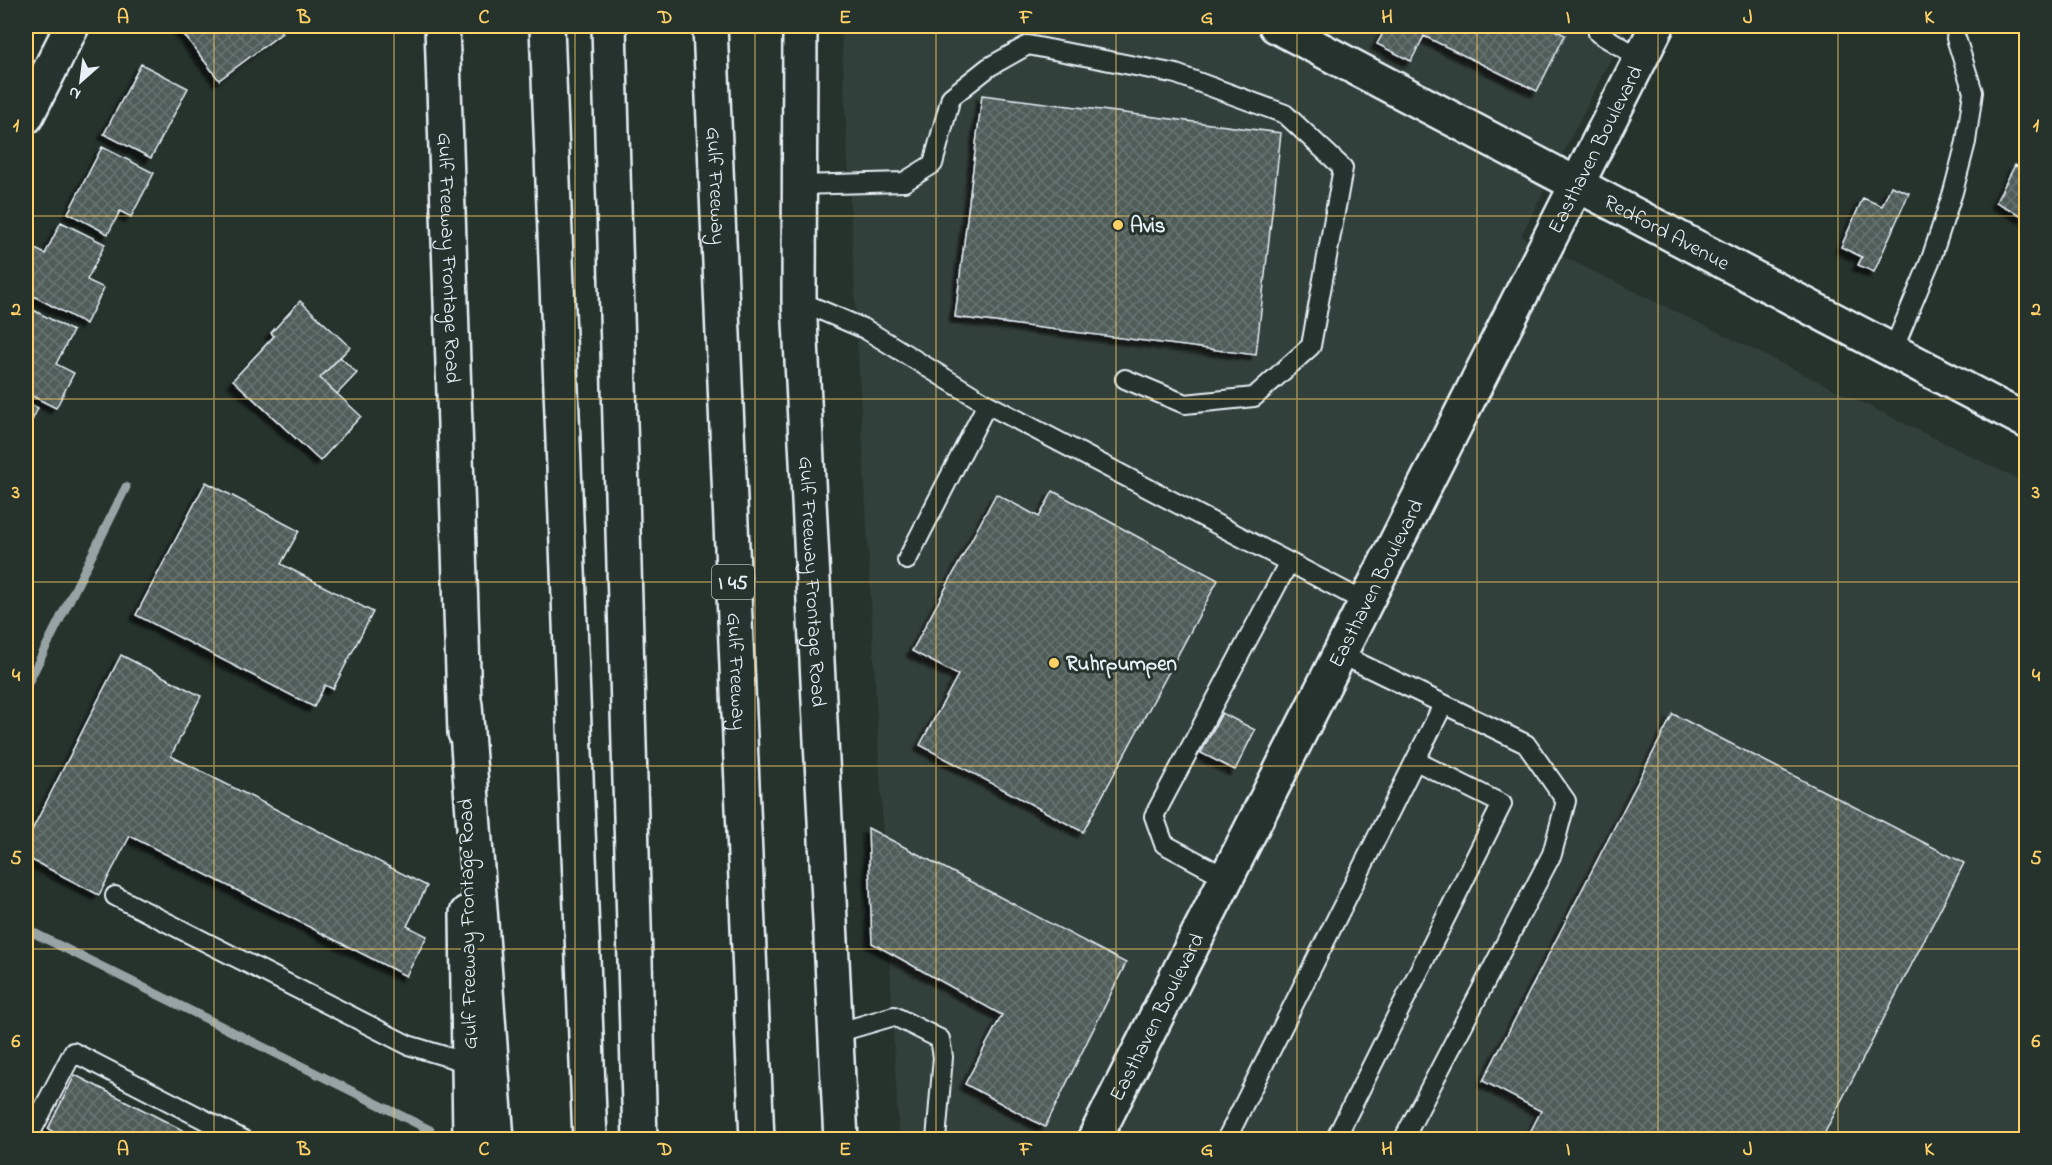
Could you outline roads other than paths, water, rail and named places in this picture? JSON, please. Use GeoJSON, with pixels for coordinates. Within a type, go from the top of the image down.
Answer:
{"type":"FeatureCollection","features":[{"type":"Feature","properties":{"kind":"main road"},"geometry":{"type":"LineString","coordinates":[[26,117],[72,26]]}},
{"type":"Feature","properties":{"kind":"main road","name":"Gulf Freeway Frontage Road"},"geometry":{"type":"LineString","coordinates":[[442,26],[465,705],[468,1063],[471,1140]]}},
{"type":"Feature","properties":{"kind":"main road"},"geometry":{"type":"LineString","coordinates":[[547,26],[590,1140]]}},
{"type":"Feature","properties":{"kind":"main road"},"geometry":{"type":"LineString","coordinates":[[609,26],[640,1140]]}},
{"type":"Feature","properties":{"kind":"main road","name":"Gulf Freeway"},"geometry":{"type":"LineString","coordinates":[[710,26],[757,1140]]}},
{"type":"Feature","properties":{"kind":"main road","name":"Gulf Freeway Frontage Road"},"geometry":{"type":"LineString","coordinates":[[800,26],[799,301],[841,1140]]}},
{"type":"Feature","properties":{"kind":"main road","name":"Redford Avenue"},"geometry":{"type":"LineString","coordinates":[[1276,26],[2026,421]]}},
{"type":"Feature","properties":{"kind":"main road","name":"Easthaven Boulevard"},"geometry":{"type":"LineString","coordinates":[[1094,1140],[1576,182],[1657,26]]}},
{"type":"Feature","properties":{"kind":"main road"},"geometry":{"type":"LineString","coordinates":[[465,705],[497,1140]]}},
{"type":"Feature","properties":{"kind":"lane"},"geometry":{"type":"LineString","coordinates":[[1602,26],[1598,33],[1640,58]]}},
{"type":"Feature","properties":{"kind":"lane"},"geometry":{"type":"LineString","coordinates":[[1893,350],[1931,259],[1953,192],[1966,142],[1973,92],[1956,38]]}},
{"type":"Feature","properties":{"kind":"lane"},"geometry":{"type":"LineString","coordinates":[[799,185],[904,182],[933,164],[951,97],[989,67],[1028,45],[1176,74],[1285,114],[1343,168],[1311,346],[1254,397],[1185,404],[1125,379]]}},
{"type":"Feature","properties":{"kind":"lane"},"geometry":{"type":"LineString","coordinates":[[799,301],[865,329],[987,404],[1365,602]]}},
{"type":"Feature","properties":{"kind":"lane"},"geometry":{"type":"LineString","coordinates":[[907,560],[987,404]]}},
{"type":"Feature","properties":{"kind":"lane"},"geometry":{"type":"LineString","coordinates":[[1227,878],[1164,844],[1154,816],[1289,562]]}},
{"type":"Feature","properties":{"kind":"lane"},"geometry":{"type":"LineString","coordinates":[[1340,654],[1526,744],[1566,801],[1552,854],[1402,1140]]}},
{"type":"Feature","properties":{"kind":"lane"},"geometry":{"type":"LineString","coordinates":[[1226,1140],[1443,705]]}},
{"type":"Feature","properties":{"kind":"lane"},"geometry":{"type":"LineString","coordinates":[[1335,1140],[1502,804],[1416,761]]}},
{"type":"Feature","properties":{"kind":"lane"},"geometry":{"type":"LineString","coordinates":[[115,896],[408,1045],[468,1063]]}},
{"type":"Feature","properties":{"kind":"lane"},"geometry":{"type":"LineString","coordinates":[[836,1033],[894,1016],[940,1039],[943,1057],[936,1140]]}},
{"type":"Feature","properties":{"kind":"lane"},"geometry":{"type":"LineString","coordinates":[[27,1140],[73,1052],[244,1140]]}},
{"type":"Feature","properties":{"kind":"waterway"},"geometry":{"type":"LineString","coordinates":[[26,687],[126,487]]}},
{"type":"Feature","properties":{"kind":"waterway"},"geometry":{"type":"LineString","coordinates":[[26,929],[430,1130]]}},
{"type":"Feature","properties":{"kind":"place","name":"Avis"},"geometry":{"type":"Point","coordinates":[1118,225]}},
{"type":"Feature","properties":{"kind":"place","name":"Ruhrpumpen"},"geometry":{"type":"Point","coordinates":[1054,663]}}]}
